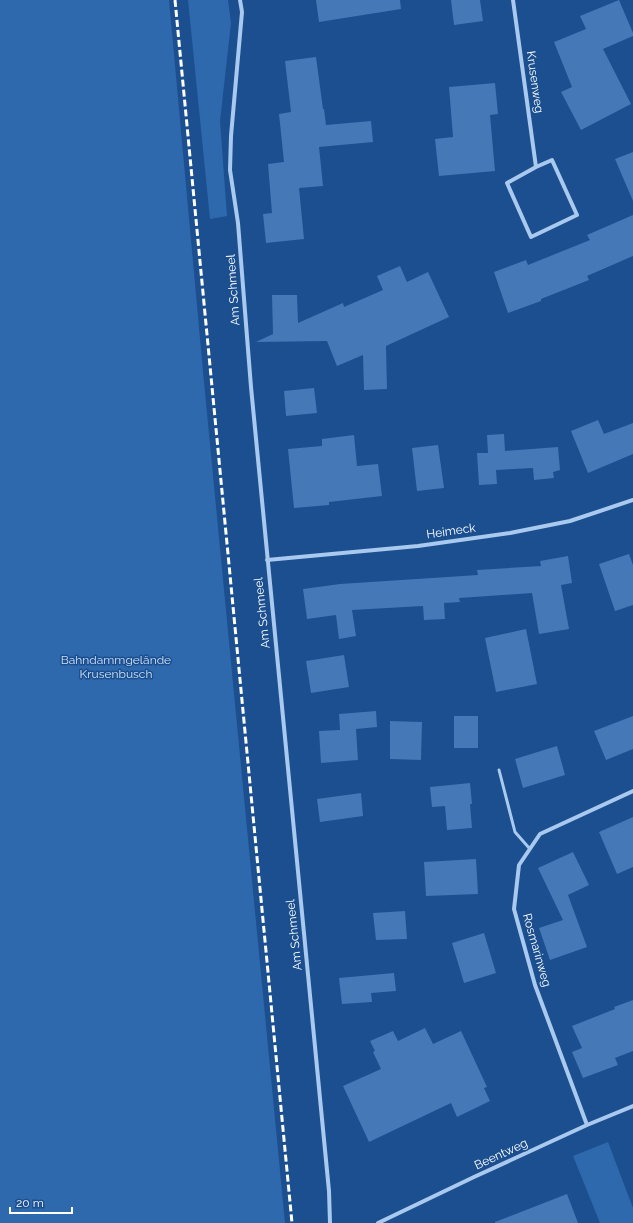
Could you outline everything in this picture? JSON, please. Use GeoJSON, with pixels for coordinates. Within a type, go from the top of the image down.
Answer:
{"type":"FeatureCollection","features":[{"type":"Feature","properties":{"kind":"street","name":"Am Schmeel"},"geometry":{"type":"LineString","coordinates":[[240,0],[242,12],[231,136],[230,170],[238,223],[251,387],[328,1183],[330,1223]]}},
{"type":"Feature","properties":{"kind":"street","name":"Krusenweg"},"geometry":{"type":"LineString","coordinates":[[513,0],[536,167]]}},
{"type":"Feature","properties":{"kind":"street"},"geometry":{"type":"LineString","coordinates":[[552,160],[577,215],[531,237],[508,183],[536,167],[552,160]]}},
{"type":"Feature","properties":{"kind":"street","name":"Heimeck"},"geometry":{"type":"LineString","coordinates":[[267,560],[418,546],[510,533],[570,521],[633,500]]}},
{"type":"Feature","properties":{"kind":"street","name":"Rosmarinweg"},"geometry":{"type":"LineString","coordinates":[[587,1125],[535,985],[514,909],[519,865],[540,834],[633,791]]}},
{"type":"Feature","properties":{"kind":"street","name":"Beentweg"},"geometry":{"type":"LineString","coordinates":[[378,1223],[587,1125],[633,1106]]}},
{"type":"Feature","properties":{"kind":"lane"},"geometry":{"type":"LineString","coordinates":[[499,770],[515,832],[530,849]]}},
{"type":"Feature","properties":{"kind":"green space","name":"Bahndammgelände Krusenbusch"},"geometry":{"type":"Polygon","coordinates":[[[0,0],[169,0],[204,382],[285,1223],[0,1223],[0,0]]]}},
{"type":"Feature","properties":{"kind":"green space"},"geometry":{"type":"Polygon","coordinates":[[[188,0],[228,0],[231,23],[220,121],[227,216],[210,219],[188,0]]]}},
{"type":"Feature","properties":{"kind":"green space"},"geometry":{"type":"Polygon","coordinates":[[[608,1142],[633,1208],[633,1223],[600,1223],[573,1156],[608,1142]]]}},
{"type":"Feature","properties":{"kind":"building"},"geometry":{"type":"Polygon","coordinates":[[[316,0],[400,0],[401,9],[319,22],[316,0]]]}},
{"type":"Feature","properties":{"kind":"building"},"geometry":{"type":"Polygon","coordinates":[[[451,0],[480,0],[483,21],[454,25],[451,0]]]}},
{"type":"Feature","properties":{"kind":"building"},"geometry":{"type":"Polygon","coordinates":[[[619,0],[633,36],[603,49],[631,104],[581,130],[561,92],[572,87],[554,42],[586,29],[580,16],[619,0]]]}},
{"type":"Feature","properties":{"kind":"building"},"geometry":{"type":"Polygon","coordinates":[[[316,57],[326,125],[371,121],[373,142],[319,147],[323,186],[299,188],[304,239],[266,243],[263,214],[272,213],[268,164],[284,162],[279,114],[291,112],[285,61],[316,57]]]}},
{"type":"Feature","properties":{"kind":"building"},"geometry":{"type":"Polygon","coordinates":[[[495,83],[498,114],[490,115],[495,171],[439,176],[435,139],[453,137],[449,87],[495,83]]]}},
{"type":"Feature","properties":{"kind":"building"},"geometry":{"type":"Polygon","coordinates":[[[633,152],[633,201],[615,159],[633,152]]]}},
{"type":"Feature","properties":{"kind":"building"},"geometry":{"type":"Polygon","coordinates":[[[633,215],[633,256],[587,276],[589,280],[541,299],[541,301],[508,313],[494,272],[526,260],[528,265],[590,240],[587,235],[633,215]]]}},
{"type":"Feature","properties":{"kind":"building"},"geometry":{"type":"Polygon","coordinates":[[[400,266],[407,282],[428,272],[449,317],[386,346],[387,389],[364,390],[363,355],[337,366],[327,341],[256,342],[273,334],[272,295],[297,295],[298,323],[343,303],[344,307],[383,290],[377,276],[400,266]]]}},
{"type":"Feature","properties":{"kind":"building"},"geometry":{"type":"Polygon","coordinates":[[[314,388],[317,413],[286,416],[284,391],[314,388]]]}},
{"type":"Feature","properties":{"kind":"building"},"geometry":{"type":"Polygon","coordinates":[[[598,420],[604,434],[633,423],[633,454],[588,473],[571,431],[598,420]]]}},
{"type":"Feature","properties":{"kind":"building"},"geometry":{"type":"Polygon","coordinates":[[[504,434],[505,451],[558,447],[560,470],[553,472],[554,478],[534,480],[533,468],[496,470],[497,484],[479,485],[477,453],[488,453],[487,435],[504,434]]]}},
{"type":"Feature","properties":{"kind":"building"},"geometry":{"type":"Polygon","coordinates":[[[354,435],[357,466],[378,464],[382,496],[329,502],[329,505],[294,508],[288,449],[322,446],[322,439],[354,435]]]}},
{"type":"Feature","properties":{"kind":"building"},"geometry":{"type":"Polygon","coordinates":[[[438,445],[444,488],[417,491],[412,448],[438,445]]]}},
{"type":"Feature","properties":{"kind":"building"},"geometry":{"type":"Polygon","coordinates":[[[629,554],[633,565],[633,605],[615,611],[599,564],[629,554]]]}},
{"type":"Feature","properties":{"kind":"building"},"geometry":{"type":"Polygon","coordinates":[[[568,556],[572,583],[561,585],[569,629],[539,634],[532,593],[459,598],[460,602],[444,603],[445,619],[424,620],[423,606],[352,610],[356,636],[339,639],[336,615],[307,619],[303,589],[340,584],[478,575],[477,570],[541,566],[540,561],[568,556]]]}},
{"type":"Feature","properties":{"kind":"building"},"geometry":{"type":"Polygon","coordinates":[[[526,629],[537,684],[496,692],[485,638],[526,629]]]}},
{"type":"Feature","properties":{"kind":"building"},"geometry":{"type":"Polygon","coordinates":[[[344,655],[349,687],[311,693],[306,661],[344,655]]]}},
{"type":"Feature","properties":{"kind":"building"},"geometry":{"type":"Polygon","coordinates":[[[376,711],[377,727],[356,729],[358,760],[321,763],[319,731],[340,730],[339,714],[376,711]]]}},
{"type":"Feature","properties":{"kind":"building"},"geometry":{"type":"Polygon","coordinates":[[[454,716],[478,716],[478,748],[454,748],[454,716]]]}},
{"type":"Feature","properties":{"kind":"building"},"geometry":{"type":"Polygon","coordinates":[[[633,716],[633,749],[606,760],[594,731],[633,716]]]}},
{"type":"Feature","properties":{"kind":"building"},"geometry":{"type":"Polygon","coordinates":[[[390,721],[422,722],[421,760],[390,759],[390,721]]]}},
{"type":"Feature","properties":{"kind":"building"},"geometry":{"type":"Polygon","coordinates":[[[557,746],[565,775],[523,788],[515,759],[557,746]]]}},
{"type":"Feature","properties":{"kind":"building"},"geometry":{"type":"Polygon","coordinates":[[[470,783],[472,828],[447,830],[445,806],[432,807],[430,787],[470,783]]]}},
{"type":"Feature","properties":{"kind":"building"},"geometry":{"type":"Polygon","coordinates":[[[361,793],[363,816],[320,822],[317,799],[361,793]]]}},
{"type":"Feature","properties":{"kind":"building"},"geometry":{"type":"Polygon","coordinates":[[[633,817],[633,867],[617,874],[599,832],[633,817]]]}},
{"type":"Feature","properties":{"kind":"building"},"geometry":{"type":"Polygon","coordinates":[[[573,852],[589,885],[568,895],[587,947],[550,960],[539,928],[563,920],[538,868],[573,852]]]}},
{"type":"Feature","properties":{"kind":"building"},"geometry":{"type":"Polygon","coordinates":[[[476,859],[478,894],[426,896],[424,862],[476,859]]]}},
{"type":"Feature","properties":{"kind":"building"},"geometry":{"type":"Polygon","coordinates":[[[405,911],[407,939],[376,940],[373,913],[405,911]]]}},
{"type":"Feature","properties":{"kind":"building"},"geometry":{"type":"Polygon","coordinates":[[[484,933],[496,973],[464,983],[452,943],[484,933]]]}},
{"type":"Feature","properties":{"kind":"building"},"geometry":{"type":"Polygon","coordinates":[[[394,973],[396,991],[371,993],[372,1002],[342,1004],[339,978],[394,973]]]}},
{"type":"Feature","properties":{"kind":"building"},"geometry":{"type":"Polygon","coordinates":[[[633,1000],[633,1051],[615,1058],[618,1065],[583,1078],[572,1052],[582,1048],[572,1026],[615,1009],[614,1007],[633,1000]]]}},
{"type":"Feature","properties":{"kind":"building"},"geometry":{"type":"Polygon","coordinates":[[[425,1028],[433,1044],[461,1031],[487,1087],[484,1088],[490,1101],[457,1117],[451,1103],[369,1142],[343,1086],[381,1069],[373,1052],[375,1051],[370,1041],[393,1031],[398,1041],[425,1028]]]}},
{"type":"Feature","properties":{"kind":"building"},"geometry":{"type":"Polygon","coordinates":[[[567,1194],[578,1223],[495,1223],[495,1222],[567,1194]]]}},
{"type":"Feature","properties":{"kind":"railway"},"geometry":{"type":"LineString","coordinates":[[175,0],[292,1223]]}}]}
